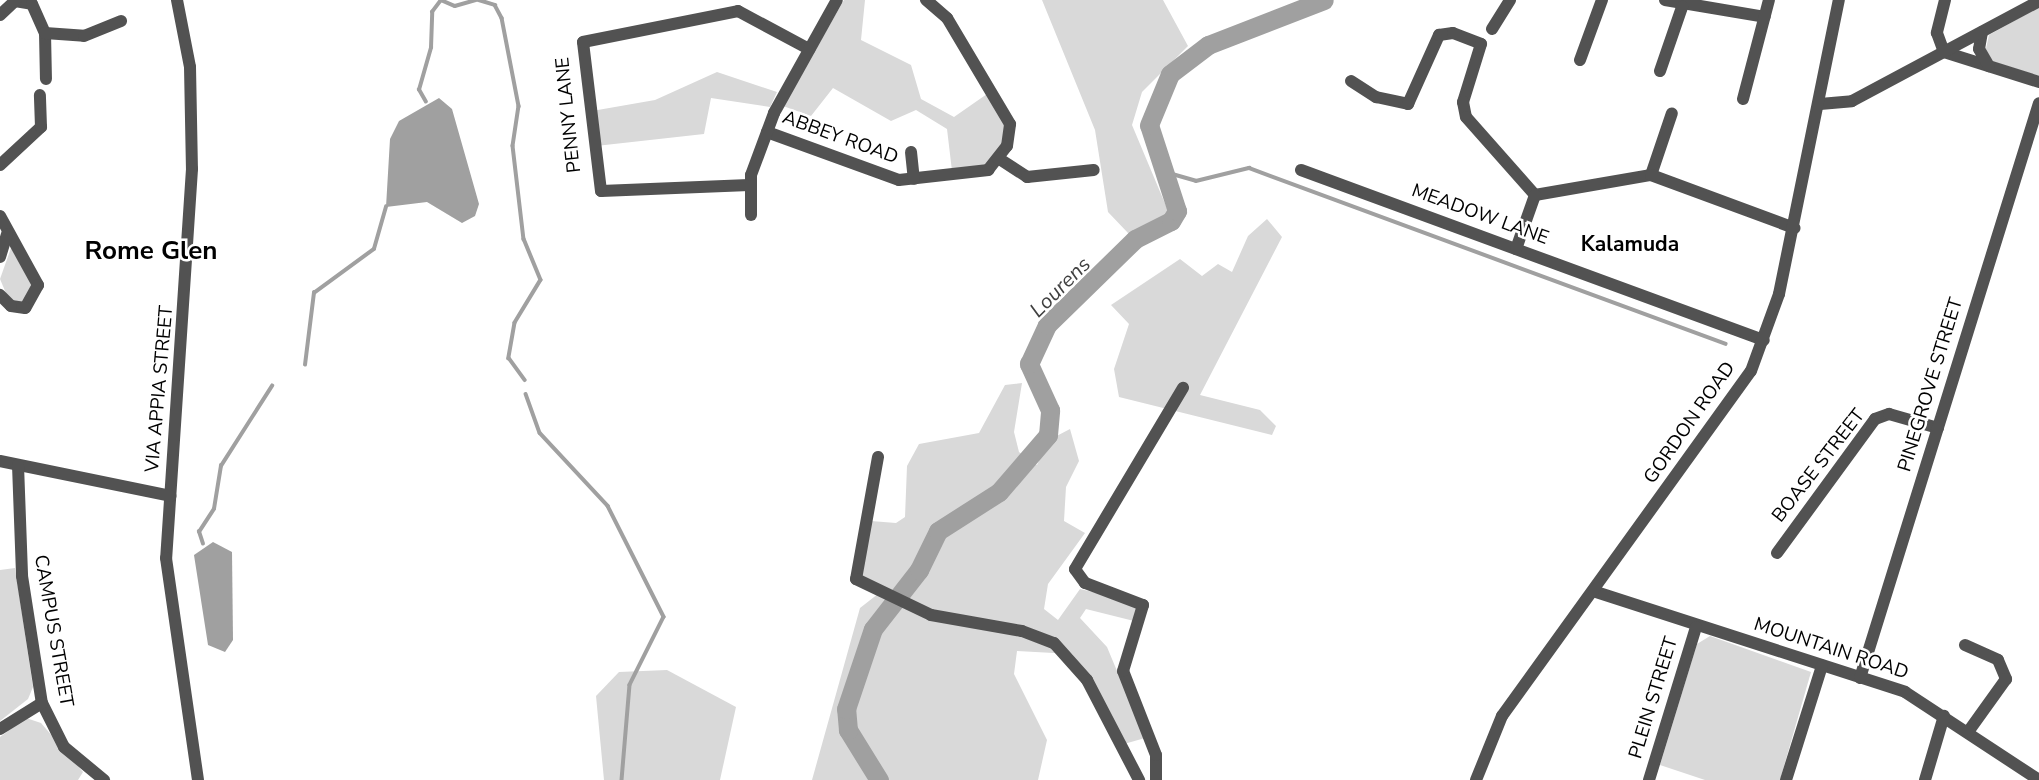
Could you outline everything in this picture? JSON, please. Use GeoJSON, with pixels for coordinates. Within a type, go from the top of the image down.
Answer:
{"type":"FeatureCollection","features":[{"type":"Feature","properties":{"kind":"street","name":"VIA APPIA STREET"},"geometry":{"type":"LineString","coordinates":[[177,0],[192,84],[192,169],[170,496],[168,588],[198,780]]}},
{"type":"Feature","properties":{"kind":"street"},"geometry":{"type":"LineString","coordinates":[[751,215],[749,185],[767,132],[837,0]]}},
{"type":"Feature","properties":{"kind":"street"},"geometry":{"type":"LineString","coordinates":[[926,0],[947,18],[1010,124],[998,158],[1027,177],[1094,170]]}},
{"type":"Feature","properties":{"kind":"street"},"geometry":{"type":"LineString","coordinates":[[1492,29],[1510,0]]}},
{"type":"Feature","properties":{"kind":"street"},"geometry":{"type":"LineString","coordinates":[[1580,60],[1602,0]]}},
{"type":"Feature","properties":{"kind":"street"},"geometry":{"type":"LineString","coordinates":[[1665,0],[1682,7],[1765,17]]}},
{"type":"Feature","properties":{"kind":"street"},"geometry":{"type":"LineString","coordinates":[[1743,99],[1769,0]]}},
{"type":"Feature","properties":{"kind":"street","name":"GORDON ROAD"},"geometry":{"type":"LineString","coordinates":[[1476,780],[1502,716],[1733,401],[1764,340],[1794,228],[1839,0]]}},
{"type":"Feature","properties":{"kind":"street"},"geometry":{"type":"LineString","coordinates":[[1944,52],[1937,33],[1945,0]]}},
{"type":"Feature","properties":{"kind":"street"},"geometry":{"type":"LineString","coordinates":[[0,15],[14,1],[34,2],[45,33],[46,79]]}},
{"type":"Feature","properties":{"kind":"street"},"geometry":{"type":"LineString","coordinates":[[1820,104],[1852,101],[2039,1]]}},
{"type":"Feature","properties":{"kind":"street"},"geometry":{"type":"LineString","coordinates":[[1660,71],[1682,7]]}},
{"type":"Feature","properties":{"kind":"street","name":"PENNY LANE"},"geometry":{"type":"LineString","coordinates":[[749,185],[601,191],[583,42],[738,11],[809,49]]}},
{"type":"Feature","properties":{"kind":"street"},"geometry":{"type":"LineString","coordinates":[[45,33],[84,36],[121,21]]}},
{"type":"Feature","properties":{"kind":"street"},"geometry":{"type":"LineString","coordinates":[[1982,32],[1979,49],[1989,66]]}},
{"type":"Feature","properties":{"kind":"street"},"geometry":{"type":"LineString","coordinates":[[1351,81],[1376,97],[1408,104],[1439,35],[1452,33],[1482,46],[1465,95],[1466,117],[1535,195]]}},
{"type":"Feature","properties":{"kind":"street"},"geometry":{"type":"LineString","coordinates":[[1944,52],[2039,82]]}},
{"type":"Feature","properties":{"kind":"street"},"geometry":{"type":"LineString","coordinates":[[0,165],[41,127],[40,95]]}},
{"type":"Feature","properties":{"kind":"street","name":"PINEGROVE STREET"},"geometry":{"type":"LineString","coordinates":[[1860,678],[2039,103]]}},
{"type":"Feature","properties":{"kind":"street"},"geometry":{"type":"LineString","coordinates":[[1651,175],[1672,113]]}},
{"type":"Feature","properties":{"kind":"street","name":"ABBEY ROAD"},"geometry":{"type":"LineString","coordinates":[[767,132],[877,174],[914,179],[984,172],[998,158]]}},
{"type":"Feature","properties":{"kind":"street"},"geometry":{"type":"LineString","coordinates":[[911,152],[914,179]]}},
{"type":"Feature","properties":{"kind":"street","name":"MEADOW LANE"},"geometry":{"type":"LineString","coordinates":[[1301,170],[1764,340]]}},
{"type":"Feature","properties":{"kind":"street"},"geometry":{"type":"LineString","coordinates":[[1535,195],[1651,175],[1794,228]]}},
{"type":"Feature","properties":{"kind":"street"},"geometry":{"type":"LineString","coordinates":[[1516,249],[1535,195]]}},
{"type":"Feature","properties":{"kind":"street"},"geometry":{"type":"LineString","coordinates":[[0,216],[7,234],[36,275],[38,293],[33,304],[18,309],[0,295]]}},
{"type":"Feature","properties":{"kind":"street"},"geometry":{"type":"LineString","coordinates":[[0,257],[7,234]]}},
{"type":"Feature","properties":{"kind":"street"},"geometry":{"type":"LineString","coordinates":[[1156,780],[1156,755],[1123,671],[1143,605],[1085,583],[1074,569],[1182,387]]}},
{"type":"Feature","properties":{"kind":"street","name":"BOASE STREET"},"geometry":{"type":"LineString","coordinates":[[1777,552],[1875,419],[1889,414],[1938,428]]}},
{"type":"Feature","properties":{"kind":"street"},"geometry":{"type":"LineString","coordinates":[[878,457],[853,573],[865,588],[909,607],[1054,643],[1087,680],[1139,780]]}},
{"type":"Feature","properties":{"kind":"street"},"geometry":{"type":"LineString","coordinates":[[0,461],[170,496]]}},
{"type":"Feature","properties":{"kind":"street","name":"CAMPUS STREET"},"geometry":{"type":"LineString","coordinates":[[18,465],[22,576],[42,703],[64,747],[104,780]]}},
{"type":"Feature","properties":{"kind":"street","name":"MOUNTAIN ROAD"},"geometry":{"type":"LineString","coordinates":[[1593,592],[1905,692],[2039,780]]}},
{"type":"Feature","properties":{"kind":"street","name":"PLEIN STREET"},"geometry":{"type":"LineString","coordinates":[[1649,780],[1696,627]]}},
{"type":"Feature","properties":{"kind":"street"},"geometry":{"type":"LineString","coordinates":[[1965,645],[1998,660],[2006,679],[1968,732]]}},
{"type":"Feature","properties":{"kind":"street"},"geometry":{"type":"LineString","coordinates":[[1786,780],[1822,666]]}},
{"type":"Feature","properties":{"kind":"street"},"geometry":{"type":"LineString","coordinates":[[0,729],[42,703]]}},
{"type":"Feature","properties":{"kind":"street"},"geometry":{"type":"LineString","coordinates":[[1925,780],[1944,716]]}},
{"type":"Feature","properties":{"kind":"shaded area"},"geometry":{"type":"Polygon","coordinates":[[[844,0],[865,0],[861,40],[911,65],[921,99],[954,117],[987,94],[1007,126],[1006,139],[988,165],[952,171],[947,129],[916,110],[891,121],[833,88],[811,116],[783,106],[844,0]]]}},
{"type":"Feature","properties":{"kind":"shaded area"},"geometry":{"type":"Polygon","coordinates":[[[1042,0],[1163,0],[1188,46],[1142,92],[1132,125],[1169,213],[1149,227],[1128,233],[1108,212],[1095,130],[1042,0]]]}},
{"type":"Feature","properties":{"kind":"shaded area"},"geometry":{"type":"Polygon","coordinates":[[[2039,7],[2039,76],[1994,62],[1985,53],[1989,35],[2039,7]]]}},
{"type":"Feature","properties":{"kind":"shaded area"},"geometry":{"type":"Polygon","coordinates":[[[717,72],[777,92],[770,107],[711,98],[704,134],[596,146],[592,111],[655,100],[717,72]]]}},
{"type":"Feature","properties":{"kind":"shaded area"},"geometry":{"type":"Polygon","coordinates":[[[439,98],[452,109],[479,204],[475,216],[462,223],[427,202],[386,207],[390,139],[399,121],[439,98]]]}},
{"type":"Feature","properties":{"kind":"shaded area"},"geometry":{"type":"Polygon","coordinates":[[[1267,219],[1282,237],[1200,395],[1260,410],[1276,426],[1272,435],[1119,397],[1114,369],[1129,324],[1111,305],[1180,259],[1202,276],[1218,264],[1232,272],[1248,236],[1267,219]]]}},
{"type":"Feature","properties":{"kind":"shaded area"},"geometry":{"type":"Polygon","coordinates":[[[11,248],[33,286],[22,305],[8,298],[0,279],[11,248]]]}},
{"type":"Feature","properties":{"kind":"shaded area"},"geometry":{"type":"Polygon","coordinates":[[[1022,383],[1014,432],[1019,452],[1037,465],[1049,440],[1070,429],[1079,461],[1066,487],[1064,521],[1085,533],[1048,584],[1044,609],[1058,620],[1080,589],[1135,602],[1141,613],[1134,621],[1086,609],[1080,618],[1107,647],[1145,738],[1124,744],[1072,654],[1017,651],[1014,674],[1047,740],[1038,780],[812,780],[860,608],[883,590],[862,577],[871,521],[896,523],[905,517],[907,466],[919,444],[979,433],[1005,385],[1022,383]]]}},
{"type":"Feature","properties":{"kind":"shaded area"},"geometry":{"type":"Polygon","coordinates":[[[213,542],[232,552],[233,640],[225,652],[208,645],[194,555],[213,542]]]}},
{"type":"Feature","properties":{"kind":"shaded area"},"geometry":{"type":"Polygon","coordinates":[[[15,568],[33,687],[28,699],[0,721],[0,570],[15,568]]]}},
{"type":"Feature","properties":{"kind":"shaded area"},"geometry":{"type":"Polygon","coordinates":[[[1710,636],[1811,672],[1780,780],[1705,780],[1660,765],[1697,644],[1710,636]]]}},
{"type":"Feature","properties":{"kind":"shaded area"},"geometry":{"type":"Polygon","coordinates":[[[667,670],[736,707],[720,780],[604,780],[596,696],[619,672],[667,670]]]}},
{"type":"Feature","properties":{"kind":"shaded area"},"geometry":{"type":"Polygon","coordinates":[[[26,718],[41,723],[83,772],[78,780],[0,780],[0,737],[26,718]]]}},
{"type":"Feature","properties":{"kind":"waterway"},"geometry":{"type":"LineString","coordinates":[[441,0],[455,6],[476,0]]}},
{"type":"Feature","properties":{"kind":"waterway"},"geometry":{"type":"LineString","coordinates":[[426,102],[419,90],[431,48],[432,12],[441,0]]}},
{"type":"Feature","properties":{"kind":"waterway"},"geometry":{"type":"LineString","coordinates":[[479,0],[495,5],[502,18],[519,106],[513,146],[524,239],[541,280],[515,323],[509,358],[525,380]]}},
{"type":"Feature","properties":{"kind":"waterway","name":"Lourens"},"geometry":{"type":"LineString","coordinates":[[879,780],[848,730],[846,709],[873,629],[919,570],[938,531],[999,492],[1048,435],[1050,410],[1029,364],[1047,325],[1135,239],[1171,221],[1177,211],[1149,125],[1170,74],[1208,45],[1324,0]]}},
{"type":"Feature","properties":{"kind":"waterway"},"geometry":{"type":"LineString","coordinates":[[1162,171],[1196,181],[1249,168],[1726,344]]}},
{"type":"Feature","properties":{"kind":"waterway"},"geometry":{"type":"LineString","coordinates":[[305,365],[314,293],[374,249],[386,207]]}},
{"type":"Feature","properties":{"kind":"waterway"},"geometry":{"type":"LineString","coordinates":[[203,544],[199,532],[214,509],[221,466],[272,386]]}},
{"type":"Feature","properties":{"kind":"waterway"},"geometry":{"type":"LineString","coordinates":[[526,394],[540,433],[608,506],[664,617],[630,685],[622,780]]}},
{"type":"Feature","properties":{"kind":"district","name":"Kalamuda"},"geometry":{"type":"Point","coordinates":[1630,244]}},
{"type":"Feature","properties":{"kind":"district","name":"Rome Glen"},"geometry":{"type":"Point","coordinates":[151,251]}}]}
